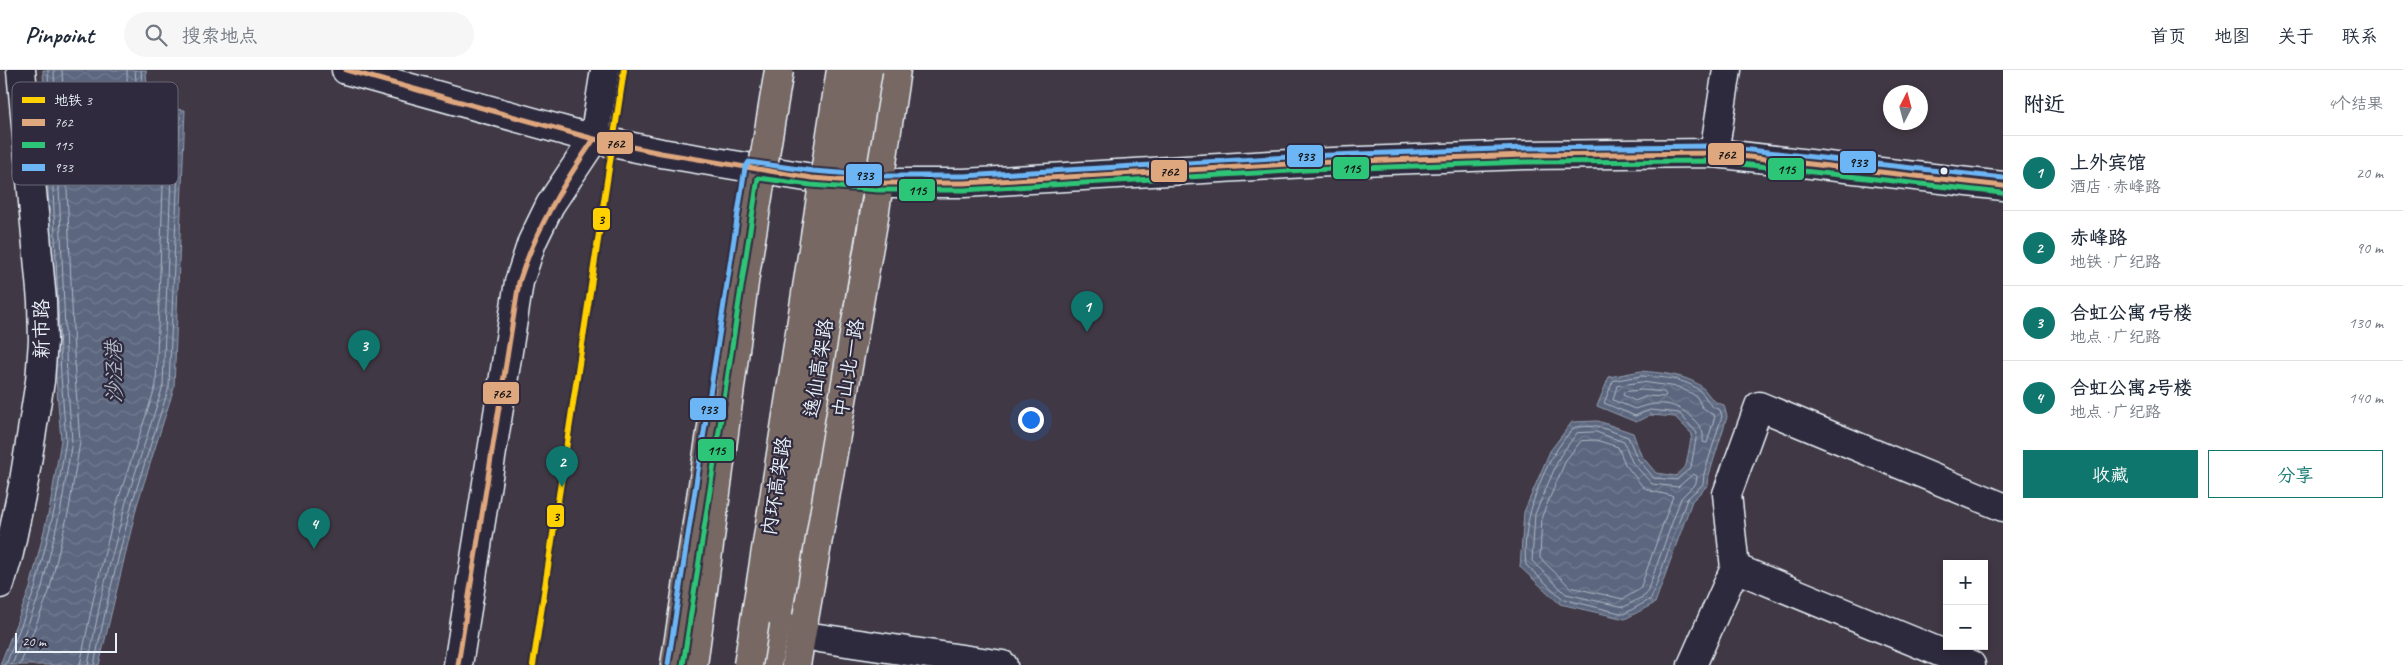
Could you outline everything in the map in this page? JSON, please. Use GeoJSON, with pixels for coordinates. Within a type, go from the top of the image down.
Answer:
{"type":"FeatureCollection","features":[{"type":"Feature","properties":{"kind":"main road"},"geometry":{"type":"LineString","coordinates":[[745,275],[750,160],[762,70]]}},
{"type":"Feature","properties":{"kind":"main road"},"geometry":{"type":"LineString","coordinates":[[675,665],[766,70]]}},
{"type":"Feature","properties":{"kind":"main road"},"geometry":{"type":"LineString","coordinates":[[693,665],[745,275],[779,70]]}},
{"type":"Feature","properties":{"kind":"main road","name":"内环高架路"},"geometry":{"type":"LineString","coordinates":[[748,665],[841,70]]}},
{"type":"Feature","properties":{"kind":"main road","name":"逸仙高架路"},"geometry":{"type":"LineString","coordinates":[[767,665],[778,612],[868,70]]}},
{"type":"Feature","properties":{"kind":"main road","name":"中山北一路"},"geometry":{"type":"LineString","coordinates":[[796,665],[879,183],[896,70]]}},
{"type":"Feature","properties":{"kind":"street"},"geometry":{"type":"LineString","coordinates":[[346,70],[594,139],[752,169],[812,178],[879,183],[964,183],[1306,163],[1525,155],[1714,153],[2003,186]]}},
{"type":"Feature","properties":{"kind":"street"},"geometry":{"type":"LineString","coordinates":[[458,665],[519,282],[532,242],[550,205],[594,139],[605,70]]}},
{"type":"Feature","properties":{"kind":"street"},"geometry":{"type":"LineString","coordinates":[[1714,153],[1727,70]]}},
{"type":"Feature","properties":{"kind":"street","name":"新市路"},"geometry":{"type":"LineString","coordinates":[[0,584],[8,515],[40,381],[43,341],[42,301],[31,185]]}},
{"type":"Feature","properties":{"kind":"street"},"geometry":{"type":"LineString","coordinates":[[1692,665],[1734,568],[1727,494],[1759,406],[2003,506]]}},
{"type":"Feature","properties":{"kind":"street"},"geometry":{"type":"LineString","coordinates":[[1734,568],[1971,665]]}},
{"type":"Feature","properties":{"kind":"street"},"geometry":{"type":"LineString","coordinates":[[819,638],[1001,665]]}},
{"type":"Feature","properties":{"kind":"water"},"geometry":{"type":"Polygon","coordinates":[[[43,70],[146,70],[147,82],[44,82],[43,70]]]}},
{"type":"Feature","properties":{"kind":"water","name":"沙泾港"},"geometry":{"type":"Polygon","coordinates":[[[178,109],[185,110],[174,388],[137,505],[99,665],[0,665],[30,588],[50,506],[61,440],[56,377],[48,185],[178,185],[178,109]]]}},
{"type":"Feature","properties":{"kind":"water"},"geometry":{"type":"Polygon","coordinates":[[[1641,371],[1678,376],[1698,384],[1712,399],[1724,405],[1727,417],[1709,475],[1708,485],[1692,501],[1655,603],[1625,619],[1560,604],[1520,567],[1524,512],[1550,451],[1572,422],[1598,421],[1633,433],[1641,455],[1656,473],[1676,476],[1686,465],[1692,434],[1675,417],[1650,415],[1636,422],[1597,406],[1609,377],[1641,371]]]}},
{"type":"Feature","properties":{"kind":"metro line","name":"3"},"geometry":{"type":"LineString","coordinates":[[533,665],[624,70]]}},
{"type":"Feature","properties":{"kind":"transit line","name":"762"},"geometry":{"type":"LineString","coordinates":[[346,70],[594,139],[661,153],[812,178],[879,183],[964,183],[1306,163],[1525,155],[1714,153],[2003,186]]}},
{"type":"Feature","properties":{"kind":"transit line","name":"762"},"geometry":{"type":"LineString","coordinates":[[458,665],[519,282],[542,225],[594,139]]}},
{"type":"Feature","properties":{"kind":"transit line","name":"933"},"geometry":{"type":"LineString","coordinates":[[668,664],[745,168],[749,162],[813,171],[879,176],[964,176],[1306,156],[1525,148],[1714,146],[2003,178]]}},
{"type":"Feature","properties":{"kind":"transit line","name":"115"},"geometry":{"type":"LineString","coordinates":[[683,665],[758,178],[811,185],[878,190],[964,190],[1306,170],[1525,162],[1714,161],[2002,193]]}},
{"type":"Feature","properties":{"kind":"place","name":"上外宾馆"},"geometry":{"type":"Point","coordinates":[1087,332]}},
{"type":"Feature","properties":{"kind":"place","name":"合虹公寓1号楼"},"geometry":{"type":"Point","coordinates":[364,371]}},
{"type":"Feature","properties":{"kind":"place","name":"赤峰路"},"geometry":{"type":"Point","coordinates":[562,487]}},
{"type":"Feature","properties":{"kind":"place","name":"合虹公寓2号楼"},"geometry":{"type":"Point","coordinates":[314,549]}}]}
